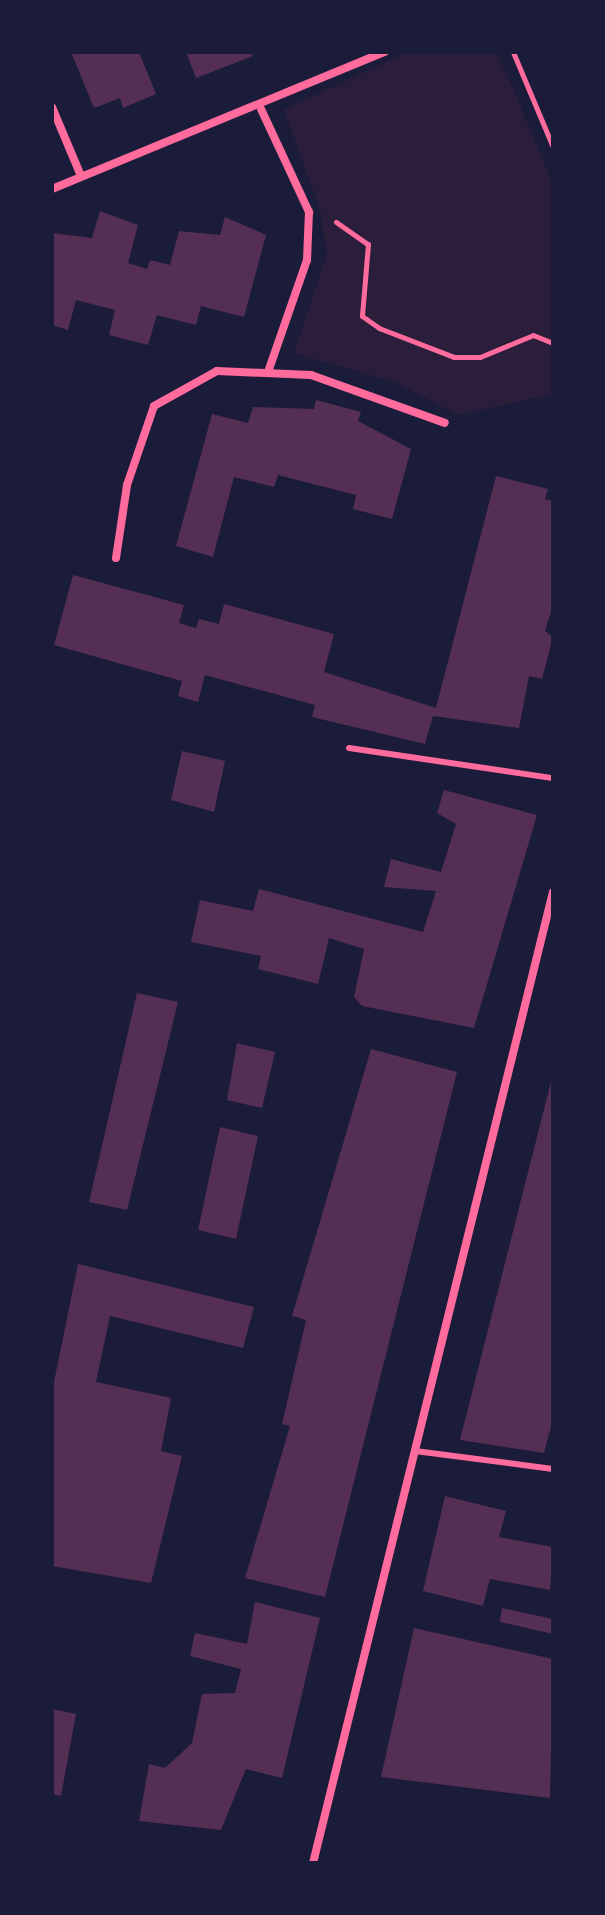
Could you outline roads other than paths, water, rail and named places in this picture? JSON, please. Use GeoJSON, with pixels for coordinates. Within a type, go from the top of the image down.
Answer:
{"type":"FeatureCollection","features":[{"type":"Feature","properties":{"kind":"street"},"geometry":{"type":"LineString","coordinates":[[52,189],[261,109],[385,52]]}},
{"type":"Feature","properties":{"kind":"street"},"geometry":{"type":"LineString","coordinates":[[52,107],[81,176]]}},
{"type":"Feature","properties":{"kind":"street"},"geometry":{"type":"LineString","coordinates":[[261,109],[309,212],[307,260],[269,369]]}},
{"type":"Feature","properties":{"kind":"street"},"geometry":{"type":"LineString","coordinates":[[116,558],[127,485],[154,406],[217,371],[269,369],[360,388],[445,423]]}},
{"type":"Feature","properties":{"kind":"street"},"geometry":{"type":"LineString","coordinates":[[313,1863],[553,892]]}},
{"type":"Feature","properties":{"kind":"lane"},"geometry":{"type":"LineString","coordinates":[[349,748],[553,778]]}},
{"type":"Feature","properties":{"kind":"lane"},"geometry":{"type":"LineString","coordinates":[[415,1451],[553,1469]]}}]}
